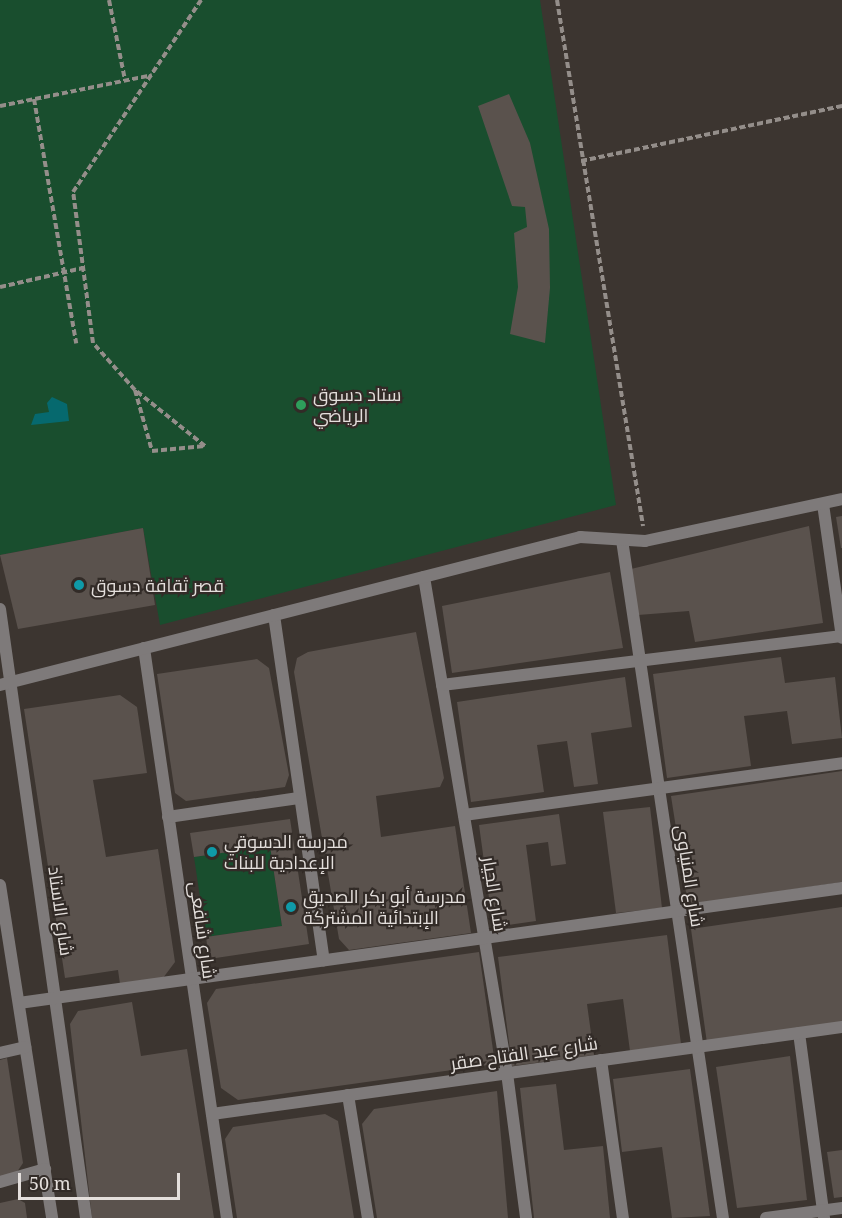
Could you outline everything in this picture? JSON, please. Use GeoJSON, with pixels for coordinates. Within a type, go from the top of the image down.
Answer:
{"type":"FeatureCollection","features":[{"type":"Feature","properties":{"kind":"street"},"geometry":{"type":"LineString","coordinates":[[5,683],[580,537],[645,541],[842,500]]}},
{"type":"Feature","properties":{"kind":"street"},"geometry":{"type":"LineString","coordinates":[[442,685],[842,637],[823,504]]}},
{"type":"Feature","properties":{"kind":"street","name":"شارع المنياوى"},"geometry":{"type":"LineString","coordinates":[[622,540],[723,1218]]}},
{"type":"Feature","properties":{"kind":"street","name":"شارع الجيار"},"geometry":{"type":"LineString","coordinates":[[424,577],[507,1073],[526,1218]]}},
{"type":"Feature","properties":{"kind":"street","name":"شارع الاستاد"},"geometry":{"type":"LineString","coordinates":[[0,609],[5,683],[55,998],[86,1218]]}},
{"type":"Feature","properties":{"kind":"street"},"geometry":{"type":"LineString","coordinates":[[274,615],[324,960]]}},
{"type":"Feature","properties":{"kind":"street","name":"شارع شافعى"},"geometry":{"type":"LineString","coordinates":[[144,648],[227,1218]]}},
{"type":"Feature","properties":{"kind":"street"},"geometry":{"type":"LineString","coordinates":[[464,815],[842,762]]}},
{"type":"Feature","properties":{"kind":"street"},"geometry":{"type":"LineString","coordinates":[[168,816],[299,798]]}},
{"type":"Feature","properties":{"kind":"street"},"geometry":{"type":"LineString","coordinates":[[0,887],[52,1218]]}},
{"type":"Feature","properties":{"kind":"street"},"geometry":{"type":"LineString","coordinates":[[19,1003],[842,888]]}},
{"type":"Feature","properties":{"kind":"street","name":"شارع عبد الفتاح صقر"},"geometry":{"type":"LineString","coordinates":[[212,1114],[842,1027]]}},
{"type":"Feature","properties":{"kind":"street"},"geometry":{"type":"LineString","coordinates":[[799,1033],[823,1214]]}},
{"type":"Feature","properties":{"kind":"street"},"geometry":{"type":"LineString","coordinates":[[0,1053],[26,1047]]}},
{"type":"Feature","properties":{"kind":"street"},"geometry":{"type":"LineString","coordinates":[[601,1060],[623,1218]]}},
{"type":"Feature","properties":{"kind":"street"},"geometry":{"type":"LineString","coordinates":[[348,1095],[368,1218]]}},
{"type":"Feature","properties":{"kind":"street"},"geometry":{"type":"LineString","coordinates":[[0,1182],[45,1169]]}},
{"type":"Feature","properties":{"kind":"street"},"geometry":{"type":"LineString","coordinates":[[766,1218],[823,1214],[842,1208]]}},
{"type":"Feature","properties":{"kind":"path"},"geometry":{"type":"LineString","coordinates":[[109,0],[125,80]]}},
{"type":"Feature","properties":{"kind":"path"},"geometry":{"type":"LineString","coordinates":[[135,390],[152,451],[205,446],[135,390],[93,344],[73,192],[201,0]]}},
{"type":"Feature","properties":{"kind":"path"},"geometry":{"type":"LineString","coordinates":[[557,0],[581,161],[645,541]]}},
{"type":"Feature","properties":{"kind":"path"},"geometry":{"type":"LineString","coordinates":[[0,106],[153,75]]}},
{"type":"Feature","properties":{"kind":"path"},"geometry":{"type":"LineString","coordinates":[[34,99],[76,343]]}},
{"type":"Feature","properties":{"kind":"path"},"geometry":{"type":"LineString","coordinates":[[581,161],[842,106]]}},
{"type":"Feature","properties":{"kind":"path"},"geometry":{"type":"LineString","coordinates":[[0,287],[83,268]]}},
{"type":"Feature","properties":{"kind":"green space","name":"ستاد دسوق الرياضي"},"geometry":{"type":"Polygon","coordinates":[[[0,0],[540,0],[616,505],[160,625],[143,528],[0,555],[0,0]]]}},
{"type":"Feature","properties":{"kind":"green space"},"geometry":{"type":"Polygon","coordinates":[[[270,846],[282,926],[206,937],[194,857],[270,846]]]}},
{"type":"Feature","properties":{"kind":"water"},"geometry":{"type":"Polygon","coordinates":[[[52,397],[67,404],[69,421],[31,425],[35,414],[49,412],[47,403],[52,397]]]}},
{"type":"Feature","properties":{"kind":"building"},"geometry":{"type":"Polygon","coordinates":[[[509,94],[530,143],[549,229],[550,288],[545,343],[510,334],[518,287],[514,233],[527,227],[525,207],[512,206],[478,106],[509,94]]]}},
{"type":"Feature","properties":{"kind":"building"},"geometry":{"type":"Polygon","coordinates":[[[842,516],[842,548],[841,548],[836,517],[842,516]]]}},
{"type":"Feature","properties":{"kind":"building"},"geometry":{"type":"Polygon","coordinates":[[[809,526],[823,623],[695,642],[689,611],[638,615],[631,569],[809,526]]]}},
{"type":"Feature","properties":{"kind":"building","name":"قصر ثقافة دسوق"},"geometry":{"type":"Polygon","coordinates":[[[143,528],[155,605],[18,629],[0,555],[143,528]]]}},
{"type":"Feature","properties":{"kind":"building"},"geometry":{"type":"Polygon","coordinates":[[[610,572],[623,648],[452,673],[442,606],[610,572]]]}},
{"type":"Feature","properties":{"kind":"building"},"geometry":{"type":"Polygon","coordinates":[[[416,632],[444,778],[440,787],[376,796],[381,837],[455,826],[471,933],[349,950],[339,939],[294,672],[297,658],[308,652],[416,632]]]}},
{"type":"Feature","properties":{"kind":"building"},"geometry":{"type":"Polygon","coordinates":[[[781,657],[785,683],[835,677],[842,738],[792,744],[787,711],[744,716],[751,766],[667,778],[653,674],[781,657]]]}},
{"type":"Feature","properties":{"kind":"building"},"geometry":{"type":"Polygon","coordinates":[[[257,659],[269,668],[289,775],[285,787],[186,801],[175,793],[157,674],[257,659]]]}},
{"type":"Feature","properties":{"kind":"building"},"geometry":{"type":"Polygon","coordinates":[[[625,677],[632,727],[591,733],[598,784],[574,787],[567,741],[537,745],[544,792],[471,802],[457,702],[625,677]]]}},
{"type":"Feature","properties":{"kind":"building"},"geometry":{"type":"Polygon","coordinates":[[[120,695],[137,707],[147,773],[93,780],[106,857],[158,849],[175,962],[163,978],[120,984],[118,970],[65,978],[24,709],[120,695]]]}},
{"type":"Feature","properties":{"kind":"building"},"geometry":{"type":"Polygon","coordinates":[[[842,771],[842,882],[688,905],[671,796],[842,771]]]}},
{"type":"Feature","properties":{"kind":"building"},"geometry":{"type":"Polygon","coordinates":[[[650,807],[662,908],[616,913],[603,812],[650,807]]]}},
{"type":"Feature","properties":{"kind":"building"},"geometry":{"type":"Polygon","coordinates":[[[559,814],[566,864],[551,866],[548,842],[526,845],[536,921],[493,927],[479,825],[559,814]]]}},
{"type":"Feature","properties":{"kind":"building"},"geometry":{"type":"Polygon","coordinates":[[[290,819],[309,944],[209,959],[206,937],[282,926],[270,846],[194,857],[190,833],[290,819]]]}},
{"type":"Feature","properties":{"kind":"building"},"geometry":{"type":"Polygon","coordinates":[[[842,907],[842,1024],[707,1043],[691,929],[842,907]]]}},
{"type":"Feature","properties":{"kind":"building"},"geometry":{"type":"Polygon","coordinates":[[[667,935],[681,1044],[630,1051],[623,999],[587,1004],[594,1055],[512,1066],[498,957],[667,935]]]}},
{"type":"Feature","properties":{"kind":"building"},"geometry":{"type":"Polygon","coordinates":[[[479,952],[495,1064],[238,1100],[221,1088],[207,1003],[216,989],[479,952]]]}},
{"type":"Feature","properties":{"kind":"building"},"geometry":{"type":"Polygon","coordinates":[[[132,1002],[141,1056],[187,1049],[214,1218],[92,1218],[70,1024],[78,1011],[132,1002]]]}},
{"type":"Feature","properties":{"kind":"building"},"geometry":{"type":"Polygon","coordinates":[[[790,1056],[807,1200],[737,1208],[716,1067],[790,1056]]]}},
{"type":"Feature","properties":{"kind":"building"},"geometry":{"type":"Polygon","coordinates":[[[7,1058],[23,1163],[17,1172],[0,1177],[0,1060],[7,1058]]]}},
{"type":"Feature","properties":{"kind":"building"},"geometry":{"type":"Polygon","coordinates":[[[690,1069],[710,1216],[672,1218],[662,1147],[622,1152],[613,1079],[690,1069]]]}},
{"type":"Feature","properties":{"kind":"building"},"geometry":{"type":"Polygon","coordinates":[[[556,1084],[564,1150],[603,1146],[610,1218],[534,1218],[520,1088],[556,1084]]]}},
{"type":"Feature","properties":{"kind":"building"},"geometry":{"type":"Polygon","coordinates":[[[497,1091],[508,1218],[377,1218],[362,1124],[374,1109],[497,1091]]]}},
{"type":"Feature","properties":{"kind":"building"},"geometry":{"type":"Polygon","coordinates":[[[325,1114],[338,1121],[354,1218],[237,1218],[225,1139],[233,1127],[325,1114]]]}},
{"type":"Feature","properties":{"kind":"building"},"geometry":{"type":"Polygon","coordinates":[[[842,1150],[842,1197],[834,1198],[827,1152],[842,1150]]]}},
{"type":"Feature","properties":{"kind":"building"},"geometry":{"type":"Polygon","coordinates":[[[18,1199],[25,1203],[27,1218],[0,1218],[0,1203],[18,1199]]]}},
{"type":"Feature","properties":{"kind":"place","name":"ستاد دسوق الرياضي"},"geometry":{"type":"Point","coordinates":[301,405]}},
{"type":"Feature","properties":{"kind":"place","name":"قصر ثقافة دسوق"},"geometry":{"type":"Point","coordinates":[79,585]}},
{"type":"Feature","properties":{"kind":"place","name":"مدرسة الدسوقي الإعدادية للبنات"},"geometry":{"type":"Point","coordinates":[212,852]}},
{"type":"Feature","properties":{"kind":"place","name":"مدرسة أبو بكر الصديق الإبتدائية المشتركة"},"geometry":{"type":"Point","coordinates":[291,907]}}]}
